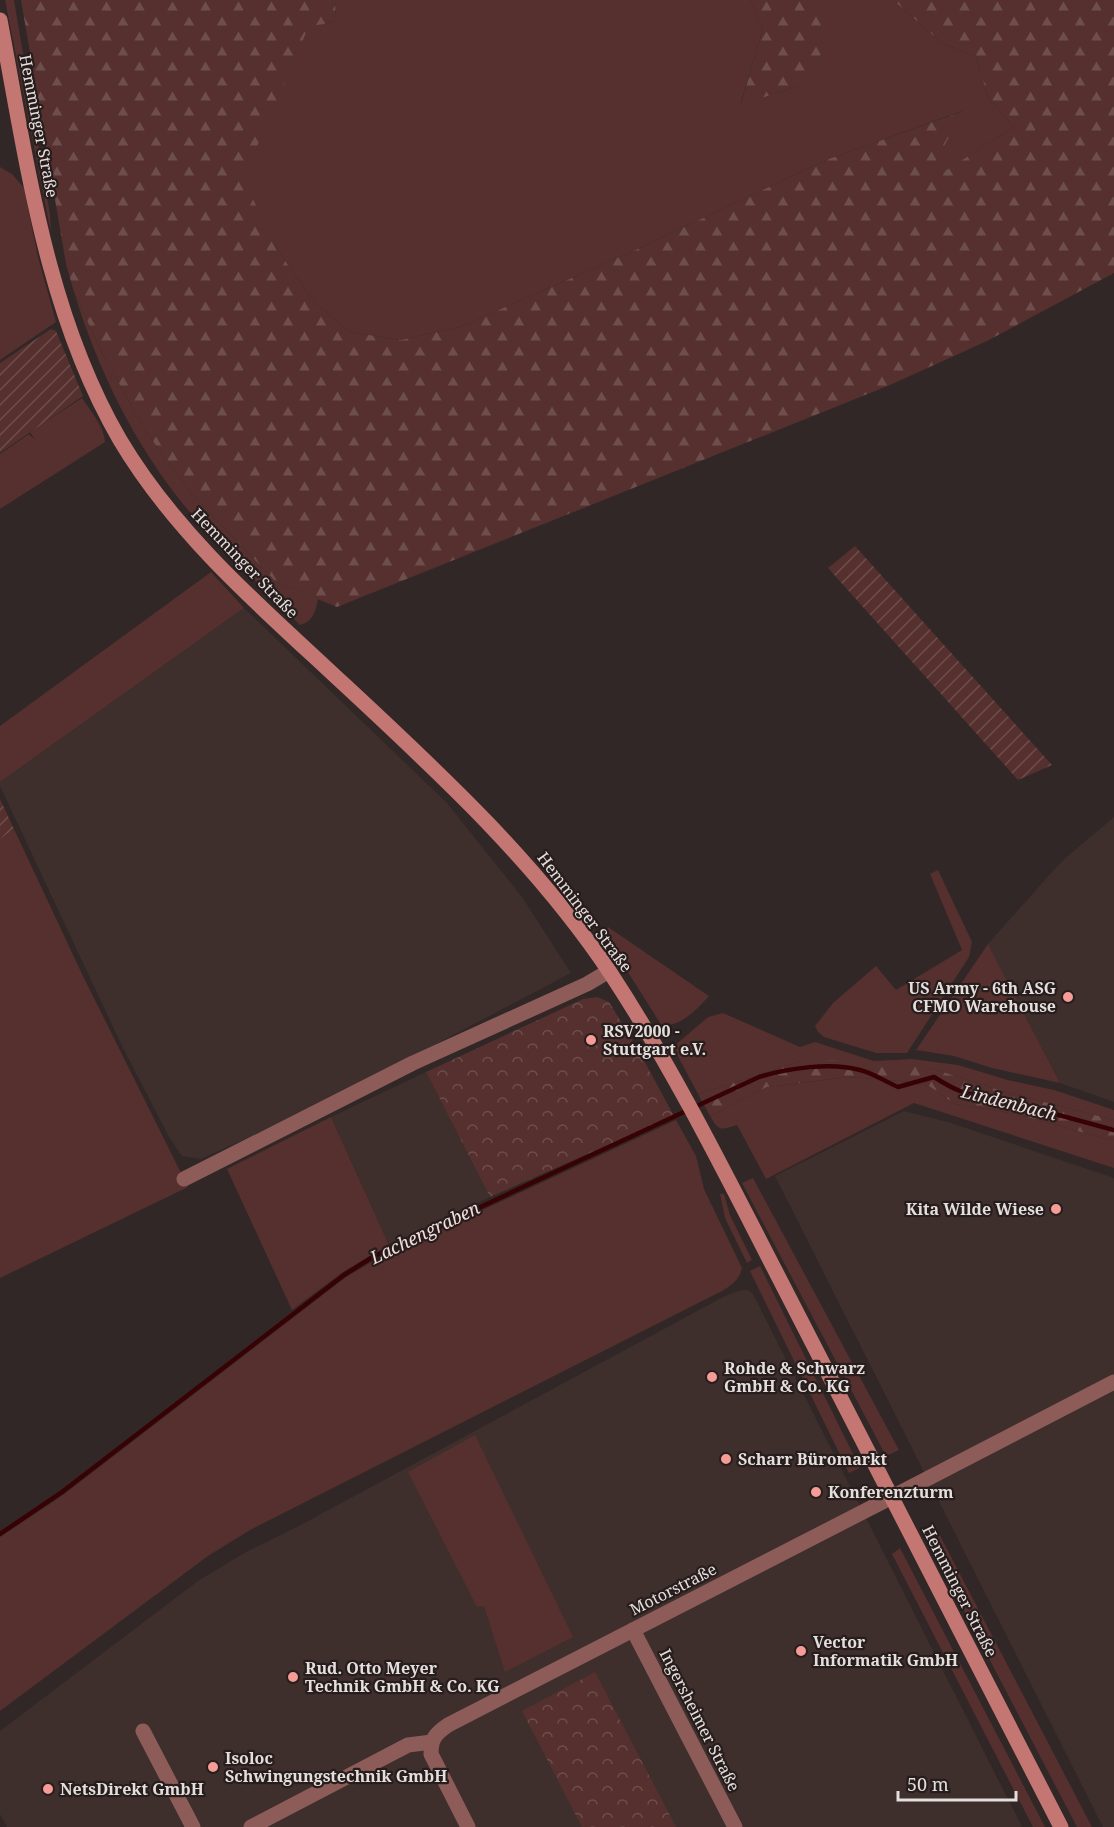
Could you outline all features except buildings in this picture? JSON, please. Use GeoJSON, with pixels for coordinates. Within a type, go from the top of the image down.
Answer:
{"type":"FeatureCollection","features":[{"type":"Feature","properties":{"kind":"main road","name":"Hemminger Straße"},"geometry":{"type":"LineString","coordinates":[[0,20],[43,240],[62,309],[87,371],[121,441],[165,504],[193,538],[296,640],[431,765],[526,862],[609,971],[700,1127],[1061,1827]]}},
{"type":"Feature","properties":{"kind":"street"},"geometry":{"type":"LineString","coordinates":[[184,1179],[413,1064],[587,984],[609,971]]}},
{"type":"Feature","properties":{"kind":"street","name":"Motorstraße"},"geometry":{"type":"LineString","coordinates":[[432,1742],[435,1734],[448,1725],[1114,1382]]}},
{"type":"Feature","properties":{"kind":"street","name":"Ingersheimer Straße"},"geometry":{"type":"LineString","coordinates":[[633,1630],[735,1827]]}},
{"type":"Feature","properties":{"kind":"street"},"geometry":{"type":"LineString","coordinates":[[143,1731],[193,1827]]}},
{"type":"Feature","properties":{"kind":"street"},"geometry":{"type":"LineString","coordinates":[[251,1827],[408,1745],[432,1742],[431,1754],[468,1827]]}},
{"type":"Feature","properties":{"kind":"shaded area"},"geometry":{"type":"Polygon","coordinates":[[[244,608],[447,803],[522,897],[571,973],[326,1102],[201,1159],[182,1156],[169,1137],[122,1046],[0,782],[244,608]]]}},
{"type":"Feature","properties":{"kind":"shaded area","name":"US Army - 6th ASG CFMO Warehouse"},"geometry":{"type":"Polygon","coordinates":[[[1114,817],[1114,1102],[1060,1083],[988,944],[1062,861],[1114,817]]]}},
{"type":"Feature","properties":{"kind":"shaded area"},"geometry":{"type":"Polygon","coordinates":[[[426,1072],[490,1197],[389,1245],[331,1117],[426,1072]]]}},
{"type":"Feature","properties":{"kind":"shaded area"},"geometry":{"type":"Polygon","coordinates":[[[904,1111],[951,1123],[1114,1178],[1114,1827],[1103,1827],[775,1176],[904,1111]]]}},
{"type":"Feature","properties":{"kind":"shaded area"},"geometry":{"type":"Polygon","coordinates":[[[748,1290],[753,1294],[1022,1827],[7,1827],[0,1814],[0,1731],[198,1581],[246,1552],[297,1527],[725,1296],[748,1290]]]}},
{"type":"Feature","properties":{"kind":"green space"},"geometry":{"type":"Polygon","coordinates":[[[5,0],[14,0],[50,215],[51,233],[5,0]]]}},
{"type":"Feature","properties":{"kind":"green space"},"geometry":{"type":"Polygon","coordinates":[[[21,0],[335,0],[336,20],[309,26],[243,179],[279,252],[315,303],[350,332],[401,340],[460,327],[642,247],[826,160],[963,111],[923,185],[1014,127],[988,97],[976,57],[942,43],[893,0],[1114,0],[1114,273],[987,341],[890,385],[337,607],[276,582],[191,493],[146,432],[102,353],[74,292],[66,264],[21,0]]]}},
{"type":"Feature","properties":{"kind":"green space"},"geometry":{"type":"Polygon","coordinates":[[[335,0],[750,0],[763,28],[741,103],[797,85],[826,39],[826,0],[893,0],[942,43],[976,57],[988,97],[1014,127],[922,186],[962,111],[826,160],[642,247],[460,327],[401,340],[350,332],[315,303],[279,252],[242,179],[309,25],[325,24],[336,20],[335,0]]]}},
{"type":"Feature","properties":{"kind":"green space"},"geometry":{"type":"Polygon","coordinates":[[[750,0],[826,0],[826,39],[816,67],[797,85],[741,104],[763,28],[750,0]]]}},
{"type":"Feature","properties":{"kind":"green space"},"geometry":{"type":"Polygon","coordinates":[[[0,167],[12,174],[24,188],[38,257],[56,322],[0,360],[0,167]]]}},
{"type":"Feature","properties":{"kind":"green space"},"geometry":{"type":"Polygon","coordinates":[[[74,292],[102,353],[146,432],[191,493],[276,582],[318,599],[315,611],[308,621],[300,625],[237,563],[200,524],[159,472],[141,444],[110,385],[84,324],[74,292]]]}},
{"type":"Feature","properties":{"kind":"green space"},"geometry":{"type":"Polygon","coordinates":[[[51,329],[56,331],[83,396],[0,453],[0,363],[51,329]]]}},
{"type":"Feature","properties":{"kind":"green space"},"geometry":{"type":"Polygon","coordinates":[[[82,398],[100,425],[105,442],[0,509],[0,454],[29,434],[35,440],[30,432],[82,398]]]}},
{"type":"Feature","properties":{"kind":"green space"},"geometry":{"type":"Polygon","coordinates":[[[855,546],[1052,765],[1018,780],[828,568],[855,546]]]}},
{"type":"Feature","properties":{"kind":"green space"},"geometry":{"type":"Polygon","coordinates":[[[211,572],[244,608],[0,782],[0,726],[211,572]]]}},
{"type":"Feature","properties":{"kind":"green space"},"geometry":{"type":"Polygon","coordinates":[[[0,799],[14,829],[0,839],[0,799]]]}},
{"type":"Feature","properties":{"kind":"green space"},"geometry":{"type":"Polygon","coordinates":[[[14,829],[82,974],[188,1187],[0,1278],[0,839],[14,829]]]}},
{"type":"Feature","properties":{"kind":"green space"},"geometry":{"type":"Polygon","coordinates":[[[938,870],[972,942],[969,957],[907,1053],[876,1053],[824,1037],[815,1026],[833,1003],[876,966],[896,990],[962,950],[930,874],[938,870]]]}},
{"type":"Feature","properties":{"kind":"green space"},"geometry":{"type":"Polygon","coordinates":[[[608,927],[709,996],[694,1012],[682,1020],[662,1026],[605,936],[608,927]]]}},
{"type":"Feature","properties":{"kind":"green space"},"geometry":{"type":"Polygon","coordinates":[[[988,944],[1060,1083],[992,1068],[954,1056],[916,1050],[988,944]]]}},
{"type":"Feature","properties":{"kind":"green space"},"geometry":{"type":"Polygon","coordinates":[[[597,997],[609,1002],[674,1116],[490,1197],[426,1072],[583,999],[597,997]]]}},
{"type":"Feature","properties":{"kind":"green space"},"geometry":{"type":"Polygon","coordinates":[[[723,1013],[800,1047],[815,1042],[874,1061],[912,1059],[958,1065],[1008,1080],[1054,1090],[1114,1110],[1114,1120],[1005,1092],[934,1069],[805,1060],[698,1094],[673,1047],[708,1017],[723,1013]]]}},
{"type":"Feature","properties":{"kind":"green space"},"geometry":{"type":"Polygon","coordinates":[[[805,1060],[874,1061],[934,1069],[1005,1092],[1114,1120],[1114,1141],[1016,1114],[955,1104],[929,1086],[902,1081],[848,1077],[767,1087],[710,1116],[698,1094],[805,1060]]]}},
{"type":"Feature","properties":{"kind":"green space"},"geometry":{"type":"Polygon","coordinates":[[[848,1077],[902,1081],[929,1086],[955,1104],[1016,1114],[1114,1141],[1114,1168],[914,1103],[766,1179],[737,1125],[727,1128],[718,1127],[710,1116],[767,1087],[848,1077]]]}},
{"type":"Feature","properties":{"kind":"green space"},"geometry":{"type":"Polygon","coordinates":[[[331,1117],[389,1245],[343,1272],[292,1310],[227,1169],[331,1117]]]}},
{"type":"Feature","properties":{"kind":"green space"},"geometry":{"type":"Polygon","coordinates":[[[676,1120],[696,1156],[704,1189],[742,1268],[732,1284],[250,1530],[208,1556],[0,1711],[0,1537],[63,1495],[346,1277],[373,1261],[676,1120]]]}},
{"type":"Feature","properties":{"kind":"green space"},"geometry":{"type":"Polygon","coordinates":[[[753,1178],[899,1450],[886,1456],[742,1183],[753,1178]]]}},
{"type":"Feature","properties":{"kind":"green space"},"geometry":{"type":"Polygon","coordinates":[[[720,1194],[724,1194],[730,1215],[752,1260],[747,1263],[725,1218],[720,1194]]]}},
{"type":"Feature","properties":{"kind":"green space"},"geometry":{"type":"Polygon","coordinates":[[[760,1266],[860,1468],[849,1473],[750,1271],[760,1266]]]}},
{"type":"Feature","properties":{"kind":"green space"},"geometry":{"type":"Polygon","coordinates":[[[475,1435],[573,1637],[505,1672],[484,1606],[477,1607],[408,1472],[475,1435]]]}},
{"type":"Feature","properties":{"kind":"green space"},"geometry":{"type":"Polygon","coordinates":[[[936,1528],[1092,1827],[1077,1827],[924,1534],[936,1528]]]}},
{"type":"Feature","properties":{"kind":"green space"},"geometry":{"type":"Polygon","coordinates":[[[900,1548],[1045,1827],[1033,1827],[892,1554],[900,1548]]]}},
{"type":"Feature","properties":{"kind":"green space"},"geometry":{"type":"Polygon","coordinates":[[[595,1672],[676,1827],[582,1827],[522,1711],[595,1672]]]}},
{"type":"Feature","properties":{"kind":"waterway","name":"Lachengraben"},"geometry":{"type":"LineString","coordinates":[[0,1534],[62,1492],[344,1275],[371,1258],[759,1077],[783,1071],[823,1066],[860,1070],[898,1087],[934,1077],[966,1093],[989,1096],[1114,1130]]}},
{"type":"Feature","properties":{"kind":"place","name":"US Army - 6th ASG CFMO Warehouse"},"geometry":{"type":"Point","coordinates":[1068,997]}},
{"type":"Feature","properties":{"kind":"place","name":"RSV2000 - Stuttgart e.V."},"geometry":{"type":"Point","coordinates":[591,1040]}},
{"type":"Feature","properties":{"kind":"place","name":"Kita Wilde Wiese"},"geometry":{"type":"Point","coordinates":[1056,1209]}},
{"type":"Feature","properties":{"kind":"place","name":"Rohde & Schwarz GmbH & Co. KG"},"geometry":{"type":"Point","coordinates":[712,1377]}},
{"type":"Feature","properties":{"kind":"place","name":"Scharr Büromarkt"},"geometry":{"type":"Point","coordinates":[726,1459]}},
{"type":"Feature","properties":{"kind":"place","name":"Konferenzturm"},"geometry":{"type":"Point","coordinates":[816,1492]}},
{"type":"Feature","properties":{"kind":"place","name":"Vector Informatik GmbH"},"geometry":{"type":"Point","coordinates":[801,1651]}},
{"type":"Feature","properties":{"kind":"place","name":"Rud. Otto Meyer Technik GmbH & Co. KG"},"geometry":{"type":"Point","coordinates":[293,1677]}},
{"type":"Feature","properties":{"kind":"place","name":"Isoloc Schwingungstechnik GmbH"},"geometry":{"type":"Point","coordinates":[213,1767]}},
{"type":"Feature","properties":{"kind":"place","name":"NetsDirekt GmbH"},"geometry":{"type":"Point","coordinates":[48,1789]}},
{"type":"Feature","properties":{"kind":"water label","name":"Lindenbach"},"geometry":{"type":"Point","coordinates":[1009,1103]}}]}
